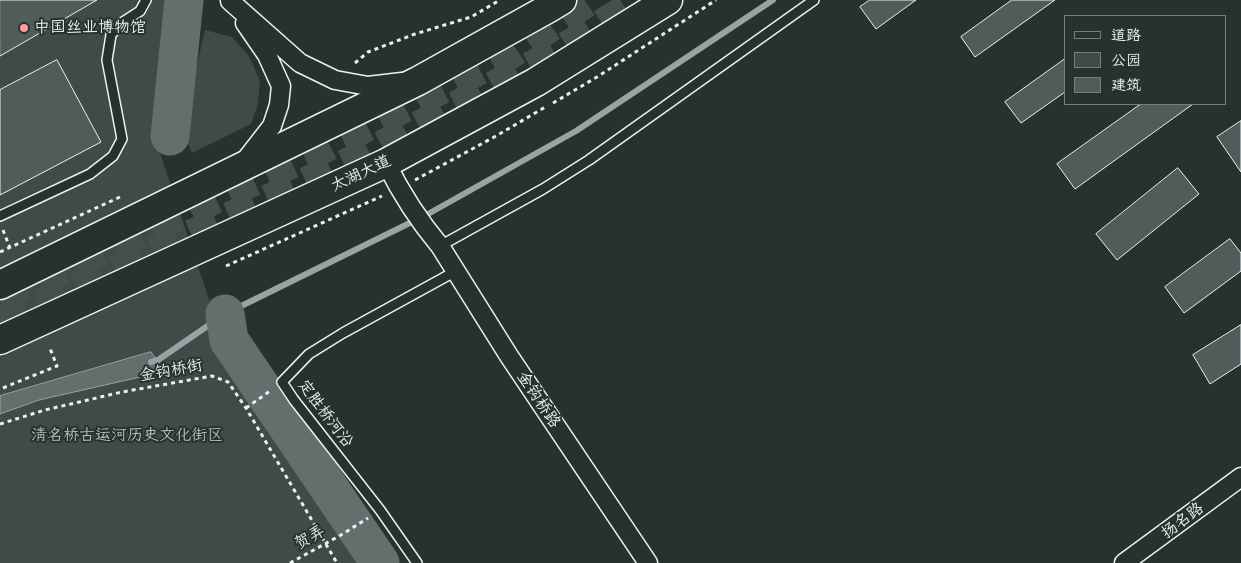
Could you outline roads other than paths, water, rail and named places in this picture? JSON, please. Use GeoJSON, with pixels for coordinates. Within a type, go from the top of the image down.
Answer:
{"type":"FeatureCollection","features":[{"type":"Feature","properties":{"kind":"main road"},"geometry":{"type":"LineString","coordinates":[[11,280],[418,81],[562,0]]}},
{"type":"Feature","properties":{"kind":"main road","name":"太湖大道"},"geometry":{"type":"LineString","coordinates":[[0,340],[44,334],[386,163],[536,82],[668,0]]}},
{"type":"Feature","properties":{"kind":"street"},"geometry":{"type":"LineString","coordinates":[[230,0],[300,63],[335,80],[368,86],[418,81]]}},
{"type":"Feature","properties":{"kind":"street"},"geometry":{"type":"LineString","coordinates":[[230,0],[267,55],[281,86],[279,105],[272,126],[239,168]]}},
{"type":"Feature","properties":{"kind":"street","name":"金钩桥路"},"geometry":{"type":"LineString","coordinates":[[386,163],[408,203],[436,241],[509,356],[648,563]]}},
{"type":"Feature","properties":{"kind":"street","name":"扬名路"},"geometry":{"type":"LineString","coordinates":[[1124,563],[1241,477]]}},
{"type":"Feature","properties":{"kind":"lane"},"geometry":{"type":"LineString","coordinates":[[0,216],[90,174],[113,156],[122,139],[107,60],[111,34],[120,24],[140,11],[146,0]]}},
{"type":"Feature","properties":{"kind":"lane"},"geometry":{"type":"LineString","coordinates":[[436,241],[543,190],[589,160],[814,0]]}},
{"type":"Feature","properties":{"kind":"lane","name":"定胜桥河沿"},"geometry":{"type":"LineString","coordinates":[[417,563],[380,510],[282,382],[309,354],[343,333],[456,271]]}},
{"type":"Feature","properties":{"kind":"waterway"},"geometry":{"type":"LineString","coordinates":[[170,136],[184,0]]}},
{"type":"Feature","properties":{"kind":"waterway"},"geometry":{"type":"LineString","coordinates":[[151,362],[158,360],[225,314],[428,214],[576,131],[773,0]]}},
{"type":"Feature","properties":{"kind":"waterway"},"geometry":{"type":"LineString","coordinates":[[225,314],[229,340],[380,563]]}},
{"type":"Feature","properties":{"kind":"tunnel"},"geometry":{"type":"LineString","coordinates":[[0,299],[309,157],[510,56],[592,0]]}},
{"type":"Feature","properties":{"kind":"tunnel"},"geometry":{"type":"LineString","coordinates":[[0,321],[358,157],[559,50],[638,0]]}},
{"type":"Feature","properties":{"kind":"place","name":"中国丝业博物馆"},"geometry":{"type":"Point","coordinates":[24,28]}},
{"type":"Feature","properties":{"kind":"park label","name":"清名桥古运河历史文化街区"},"geometry":{"type":"Point","coordinates":[127,436]}}]}
